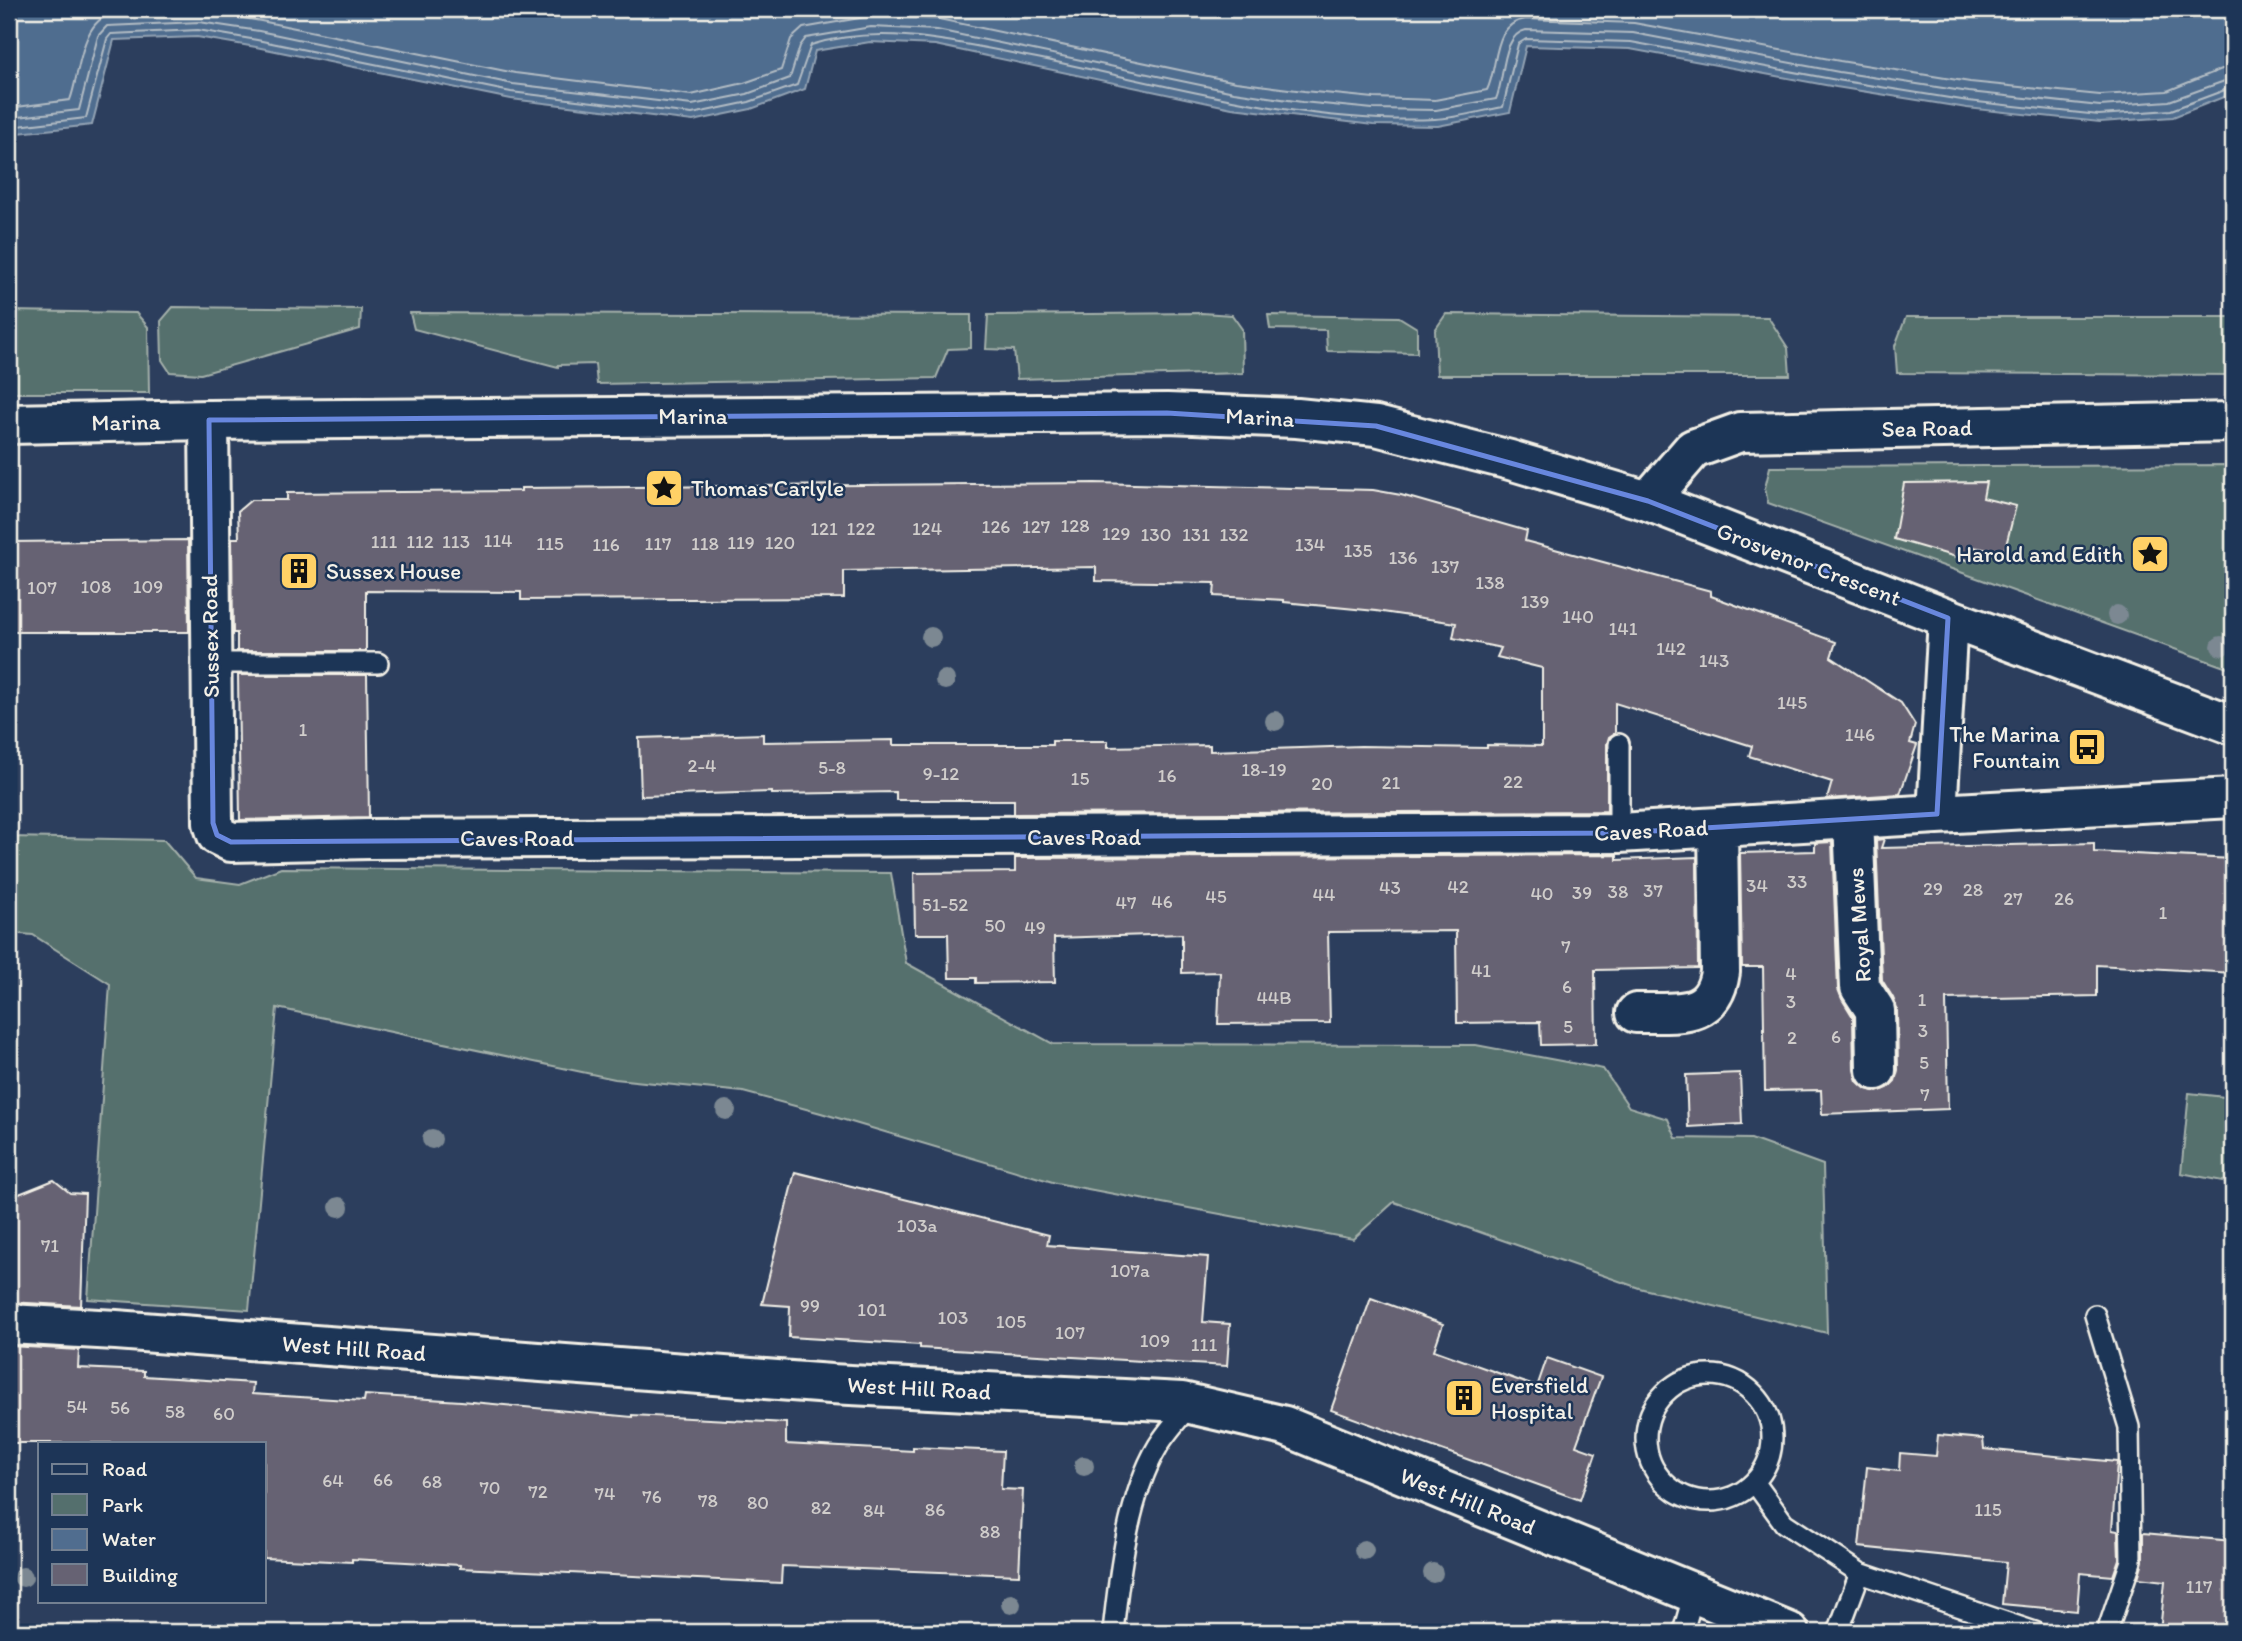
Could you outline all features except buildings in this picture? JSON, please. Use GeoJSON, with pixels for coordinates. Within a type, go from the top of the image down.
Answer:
{"type":"FeatureCollection","features":[{"type":"Feature","properties":{"kind":"main road","name":"Marina"},"geometry":{"type":"LineString","coordinates":[[9,424],[209,420],[1167,413],[1297,418],[1376,426]]}},
{"type":"Feature","properties":{"kind":"main road","name":"Sussex Road"},"geometry":{"type":"LineString","coordinates":[[209,420],[213,823],[217,835],[231,842]]}},
{"type":"Feature","properties":{"kind":"main road","name":"Sea Road"},"geometry":{"type":"LineString","coordinates":[[1648,501],[1693,449],[1740,432],[2233,422]]}},
{"type":"Feature","properties":{"kind":"main road","name":"Grosvenor Crescent"},"geometry":{"type":"LineString","coordinates":[[1376,426],[1510,460],[1648,501],[2233,725]]}},
{"type":"Feature","properties":{"kind":"main road"},"geometry":{"type":"LineString","coordinates":[[1937,814],[1948,618]]}},
{"type":"Feature","properties":{"kind":"main road","name":"Caves Road"},"geometry":{"type":"LineString","coordinates":[[231,842],[369,839],[1619,833],[2233,798]]}},
{"type":"Feature","properties":{"kind":"main road","name":"Royal Mews"},"geometry":{"type":"LineString","coordinates":[[1853,819],[1860,988],[1875,1010],[1876,1070]]}},
{"type":"Feature","properties":{"kind":"main road"},"geometry":{"type":"LineString","coordinates":[[1636,1013],[1691,1012],[1713,997],[1718,987],[1718,827]]}},
{"type":"Feature","properties":{"kind":"main road","name":"West Hill Road"},"geometry":{"type":"LineString","coordinates":[[9,1324],[831,1384],[1191,1404],[1284,1426],[1788,1632]]}},
{"type":"Feature","properties":{"kind":"lane"},"geometry":{"type":"LineString","coordinates":[[210,663],[378,663]]}},
{"type":"Feature","properties":{"kind":"lane"},"geometry":{"type":"LineString","coordinates":[[1619,744],[1619,833]]}},
{"type":"Feature","properties":{"kind":"lane"},"geometry":{"type":"LineString","coordinates":[[2095,1315],[2130,1427],[2131,1561],[2107,1632]]}},
{"type":"Feature","properties":{"kind":"lane"},"geometry":{"type":"LineString","coordinates":[[1713,1375],[1733,1380],[1751,1390],[1764,1406],[1772,1426],[1773,1446],[1767,1466],[1755,1483],[1737,1495],[1717,1501],[1695,1500],[1675,1492],[1660,1478],[1649,1459],[1646,1438],[1649,1417],[1659,1399],[1674,1385],[1693,1377],[1713,1375]]}},
{"type":"Feature","properties":{"kind":"lane"},"geometry":{"type":"LineString","coordinates":[[1113,1632],[1118,1580],[1143,1477],[1159,1445],[1191,1404]]}},
{"type":"Feature","properties":{"kind":"lane"},"geometry":{"type":"LineString","coordinates":[[1755,1483],[1784,1522],[1860,1573],[2035,1632]]}},
{"type":"Feature","properties":{"kind":"lane"},"geometry":{"type":"LineString","coordinates":[[1838,1632],[1860,1573]]}},
{"type":"Feature","properties":{"kind":"lane"},"geometry":{"type":"LineString","coordinates":[[1684,1632],[1694,1593]]}},
{"type":"Feature","properties":{"kind":"highlighted area"},"geometry":{"type":"Polygon","coordinates":[[[1167,413],[1376,426],[1648,501],[1948,618],[1937,814],[1619,833],[231,842],[217,835],[213,823],[209,420],[1167,413]]]}},
{"type":"Feature","properties":{"kind":"green space"},"geometry":{"type":"Polygon","coordinates":[[[173,307],[361,309],[360,329],[201,374],[170,372],[162,360],[161,321],[173,307]]]}},
{"type":"Feature","properties":{"kind":"green space"},"geometry":{"type":"Polygon","coordinates":[[[9,311],[136,313],[148,327],[149,393],[9,393],[9,311]]]}},
{"type":"Feature","properties":{"kind":"green space"},"geometry":{"type":"Polygon","coordinates":[[[410,313],[971,315],[971,348],[948,349],[936,378],[597,384],[595,364],[558,367],[414,329],[410,313]]]}},
{"type":"Feature","properties":{"kind":"green space"},"geometry":{"type":"Polygon","coordinates":[[[1446,314],[1768,317],[1788,348],[1790,375],[1437,375],[1435,330],[1446,314]]]}},
{"type":"Feature","properties":{"kind":"green space"},"geometry":{"type":"Polygon","coordinates":[[[988,315],[1232,315],[1242,329],[1243,373],[1017,379],[1014,350],[986,349],[988,315]]]}},
{"type":"Feature","properties":{"kind":"green space"},"geometry":{"type":"Polygon","coordinates":[[[1268,315],[1399,317],[1417,328],[1417,353],[1327,351],[1326,330],[1270,329],[1268,315]]]}},
{"type":"Feature","properties":{"kind":"green space"},"geometry":{"type":"Polygon","coordinates":[[[1906,317],[2233,317],[2233,375],[1897,373],[1895,346],[1906,317]]]}},
{"type":"Feature","properties":{"kind":"green space"},"geometry":{"type":"Polygon","coordinates":[[[2233,465],[2233,670],[1768,503],[1765,488],[1770,467],[2233,465]]]}},
{"type":"Feature","properties":{"kind":"green space"},"geometry":{"type":"Polygon","coordinates":[[[9,837],[164,840],[196,878],[240,884],[281,868],[891,873],[906,963],[1053,1044],[1476,1045],[1603,1069],[1629,1107],[1668,1119],[1676,1138],[1751,1139],[1823,1165],[1827,1333],[1639,1288],[1394,1202],[1353,1239],[1056,1183],[743,1092],[615,1079],[277,1008],[249,1310],[88,1299],[110,984],[33,935],[9,933],[9,837]]]}},
{"type":"Feature","properties":{"kind":"green space"},"geometry":{"type":"Polygon","coordinates":[[[2189,1093],[2233,1098],[2233,1183],[2181,1173],[2189,1093]]]}},
{"type":"Feature","properties":{"kind":"water"},"geometry":{"type":"Polygon","coordinates":[[[9,9],[2233,9],[2233,86],[2231,94],[2173,117],[2100,122],[1967,108],[1630,49],[1526,46],[1510,112],[1438,126],[1373,125],[1232,108],[935,45],[870,42],[815,51],[805,89],[751,109],[693,121],[511,99],[197,37],[114,40],[92,125],[9,134],[9,9]]]}},
{"type":"Feature","properties":{"kind":"place","name":"Thomas Carlyle"},"geometry":{"type":"Point","coordinates":[664,488]}},
{"type":"Feature","properties":{"kind":"place","name":"Harold and Edith"},"geometry":{"type":"Point","coordinates":[2150,554]}},
{"type":"Feature","properties":{"kind":"place","name":"Sussex House"},"geometry":{"type":"Point","coordinates":[299,571]}},
{"type":"Feature","properties":{"kind":"place","name":"The Marina Fountain"},"geometry":{"type":"Point","coordinates":[2087,747]}},
{"type":"Feature","properties":{"kind":"place","name":"Eversfield Hospital"},"geometry":{"type":"Point","coordinates":[1464,1398]}}]}
